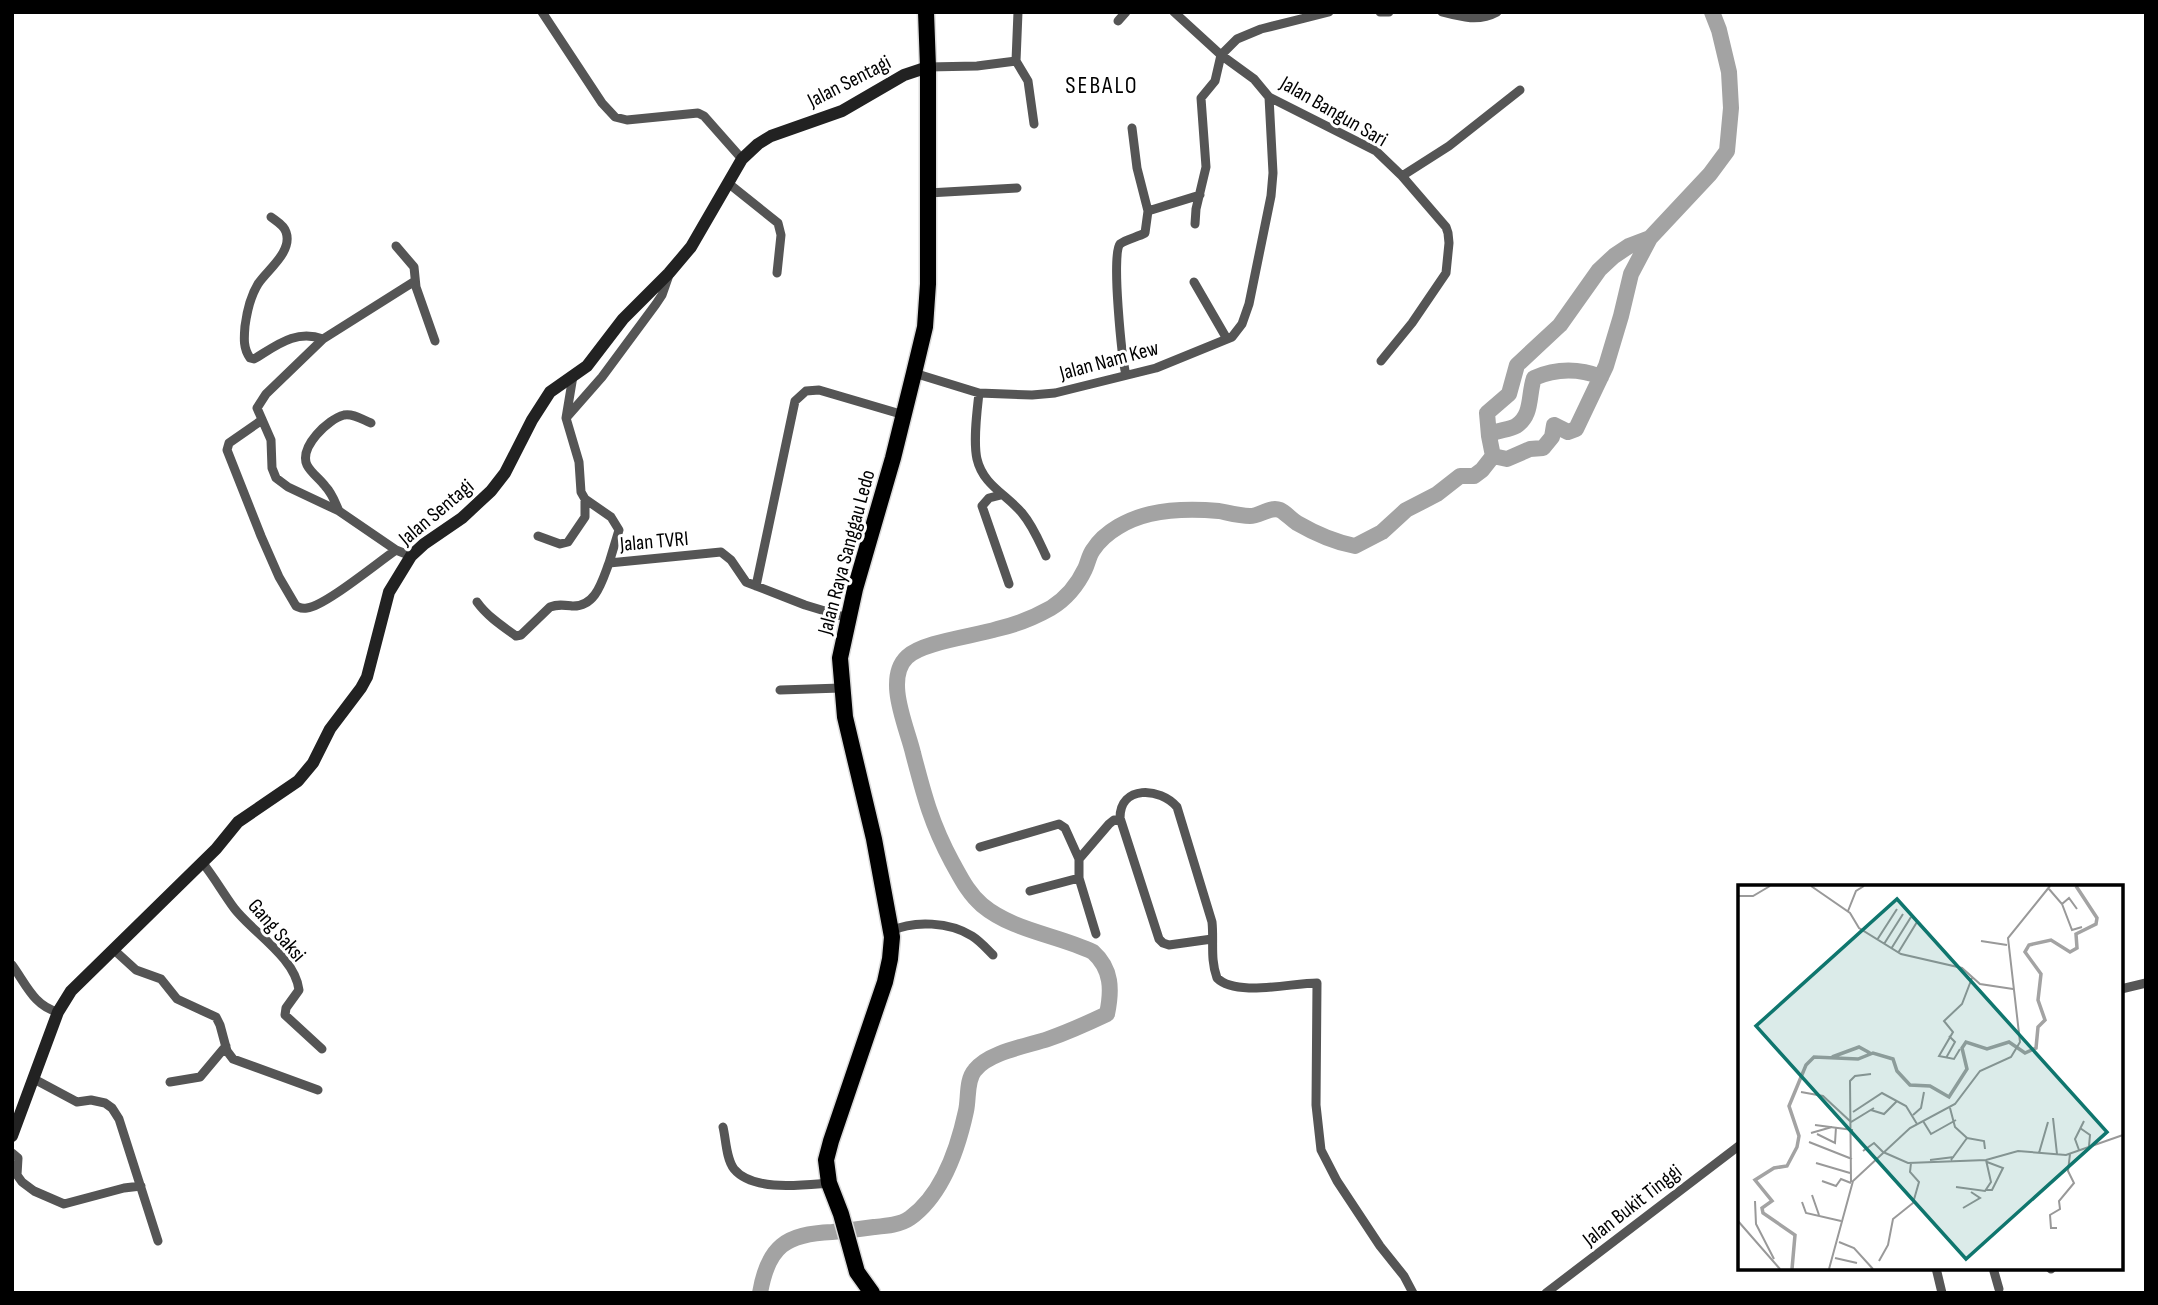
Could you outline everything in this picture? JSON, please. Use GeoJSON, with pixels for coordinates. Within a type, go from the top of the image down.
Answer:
{"type":"FeatureCollection","features":[{"type":"Feature","properties":{"kind":"highway","name":"Jalan Raya Sanggau Ledo"},"geometry":{"type":"LineString","coordinates":[[872,1293],[859,1276],[829,1183],[827,1154],[885,982],[891,949],[891,931],[874,839],[845,717],[840,657],[848,618],[915,373],[926,313],[926,12]]}},
{"type":"Feature","properties":{"kind":"main road","name":"Jalan Sentagi"},"geometry":{"type":"LineString","coordinates":[[12,1136],[58,1012],[71,991],[202,862],[238,822],[298,781],[367,677],[389,592],[411,556],[462,518],[491,491],[505,473],[550,391],[594,359],[623,319],[691,247],[742,159],[771,136],[842,111],[904,75],[928,67]]}},
{"type":"Feature","properties":{"kind":"street"},"geometry":{"type":"LineString","coordinates":[[542,12],[582,76],[615,117],[627,120],[698,113],[704,116],[742,159]]}},
{"type":"Feature","properties":{"kind":"street"},"geometry":{"type":"LineString","coordinates":[[1018,12],[1016,61],[1028,81],[1034,124]]}},
{"type":"Feature","properties":{"kind":"street"},"geometry":{"type":"LineString","coordinates":[[1118,21],[1126,12]]}},
{"type":"Feature","properties":{"kind":"street"},"geometry":{"type":"LineString","coordinates":[[1195,224],[1206,167],[1201,98],[1215,81],[1221,55],[1228,45],[1248,33],[1329,12]]}},
{"type":"Feature","properties":{"kind":"street"},"geometry":{"type":"LineString","coordinates":[[1380,12],[1389,12]]}},
{"type":"Feature","properties":{"kind":"street"},"geometry":{"type":"LineString","coordinates":[[1442,12],[1476,18],[1497,12]]}},
{"type":"Feature","properties":{"kind":"street","name":"Jalan Bangun Sari"},"geometry":{"type":"LineString","coordinates":[[1178,13],[1221,55],[1254,79],[1269,97],[1372,148],[1402,176],[1438,217],[1448,233],[1446,273],[1381,361]]}},
{"type":"Feature","properties":{"kind":"street"},"geometry":{"type":"LineString","coordinates":[[928,67],[977,66],[1016,61]]}},
{"type":"Feature","properties":{"kind":"street"},"geometry":{"type":"LineString","coordinates":[[1217,70],[1236,65]]}},
{"type":"Feature","properties":{"kind":"street"},"geometry":{"type":"LineString","coordinates":[[1402,176],[1449,146],[1520,90]]}},
{"type":"Feature","properties":{"kind":"street"},"geometry":{"type":"LineString","coordinates":[[1194,282],[1227,339],[1236,332],[1246,316],[1270,196],[1273,173],[1269,97]]}},
{"type":"Feature","properties":{"kind":"street"},"geometry":{"type":"LineString","coordinates":[[1126,375],[1120,337],[1117,251],[1122,243],[1145,233],[1148,211],[1137,167],[1132,128]]}},
{"type":"Feature","properties":{"kind":"street"},"geometry":{"type":"LineString","coordinates":[[728,183],[778,223],[781,235],[777,273]]}},
{"type":"Feature","properties":{"kind":"street"},"geometry":{"type":"LineString","coordinates":[[928,192],[1017,188]]}},
{"type":"Feature","properties":{"kind":"street"},"geometry":{"type":"LineString","coordinates":[[1148,211],[1200,195]]}},
{"type":"Feature","properties":{"kind":"street"},"geometry":{"type":"LineString","coordinates":[[271,217],[284,228],[287,239],[282,254],[258,284],[250,301],[244,340],[247,354],[254,359],[284,340],[310,336],[323,339]]}},
{"type":"Feature","properties":{"kind":"street"},"geometry":{"type":"LineString","coordinates":[[396,246],[414,267],[415,281],[435,341]]}},
{"type":"Feature","properties":{"kind":"street"},"geometry":{"type":"LineString","coordinates":[[566,418],[602,377],[656,304],[669,273]]}},
{"type":"Feature","properties":{"kind":"street"},"geometry":{"type":"LineString","coordinates":[[411,556],[396,550],[339,510],[288,487],[276,478],[272,468],[271,440],[257,408],[263,398],[323,339],[415,281]]}},
{"type":"Feature","properties":{"kind":"street","name":"Jalan Nam Kew"},"geometry":{"type":"LineString","coordinates":[[915,373],[979,393],[1055,393],[1156,368],[1227,339]]}},
{"type":"Feature","properties":{"kind":"street"},"geometry":{"type":"LineString","coordinates":[[538,536],[560,544],[568,542],[584,516],[585,499],[579,487],[577,451],[566,418],[573,376]]}},
{"type":"Feature","properties":{"kind":"street"},"geometry":{"type":"LineString","coordinates":[[756,586],[797,397],[809,389],[819,390],[904,415]]}},
{"type":"Feature","properties":{"kind":"street"},"geometry":{"type":"LineString","coordinates":[[979,393],[977,458],[989,482],[1029,523],[1046,556]]}},
{"type":"Feature","properties":{"kind":"street"},"geometry":{"type":"LineString","coordinates":[[339,510],[327,488],[307,465],[307,450],[324,428],[345,415],[371,423]]}},
{"type":"Feature","properties":{"kind":"street"},"geometry":{"type":"LineString","coordinates":[[262,420],[229,443],[227,450],[279,577],[296,606],[310,608],[327,599],[396,550]]}},
{"type":"Feature","properties":{"kind":"street"},"geometry":{"type":"LineString","coordinates":[[1001,495],[989,498],[982,506],[1009,584]]}},
{"type":"Feature","properties":{"kind":"street","name":"Jalan TVRI"},"geometry":{"type":"LineString","coordinates":[[585,499],[611,517],[619,530],[609,563],[721,552],[734,564],[744,579],[756,586],[848,618]]}},
{"type":"Feature","properties":{"kind":"street"},"geometry":{"type":"LineString","coordinates":[[477,602],[485,612],[516,636],[521,635],[556,604],[582,605],[590,601],[609,563]]}},
{"type":"Feature","properties":{"kind":"street"},"geometry":{"type":"LineString","coordinates":[[780,690],[841,688]]}},
{"type":"Feature","properties":{"kind":"street"},"geometry":{"type":"LineString","coordinates":[[1212,939],[1169,945],[1161,942],[1121,821],[1122,806],[1133,795],[1152,793],[1164,796],[1175,805],[1212,922],[1217,978],[1225,985],[1246,988],[1317,983],[1316,1105],[1321,1150],[1344,1191],[1413,1293]]}},
{"type":"Feature","properties":{"kind":"street"},"geometry":{"type":"LineString","coordinates":[[1079,859],[1109,824],[1114,820],[1121,821]]}},
{"type":"Feature","properties":{"kind":"street"},"geometry":{"type":"LineString","coordinates":[[980,847],[1059,824],[1065,828],[1079,859],[1079,878],[1096,934]]}},
{"type":"Feature","properties":{"kind":"street","name":"Gang Saksi"},"geometry":{"type":"LineString","coordinates":[[202,862],[235,909],[288,965],[299,990],[286,1007],[285,1015],[323,1049]]}},
{"type":"Feature","properties":{"kind":"street"},"geometry":{"type":"LineString","coordinates":[[1030,891],[1079,878]]}},
{"type":"Feature","properties":{"kind":"street"},"geometry":{"type":"LineString","coordinates":[[891,931],[909,925],[941,926],[974,937],[993,955]]}},
{"type":"Feature","properties":{"kind":"street"},"geometry":{"type":"LineString","coordinates":[[113,949],[135,970],[161,979],[177,999],[216,1017],[231,1057],[237,1062],[318,1090]]}},
{"type":"Feature","properties":{"kind":"street"},"geometry":{"type":"LineString","coordinates":[[12,965],[38,1002],[58,1012]]}},
{"type":"Feature","properties":{"kind":"street"},"geometry":{"type":"LineString","coordinates":[[2123,989],[2146,983]]}},
{"type":"Feature","properties":{"kind":"street"},"geometry":{"type":"LineString","coordinates":[[170,1082],[200,1077],[226,1046]]}},
{"type":"Feature","properties":{"kind":"street"},"geometry":{"type":"LineString","coordinates":[[34,1079],[77,1102],[96,1100],[113,1108],[119,1119],[158,1241]]}},
{"type":"Feature","properties":{"kind":"street"},"geometry":{"type":"LineString","coordinates":[[723,1127],[732,1165],[751,1180],[768,1185],[829,1183]]}},
{"type":"Feature","properties":{"kind":"street","name":"Jalan Bukit Tinggi"},"geometry":{"type":"LineString","coordinates":[[1546,1293],[1738,1146]]}},
{"type":"Feature","properties":{"kind":"street"},"geometry":{"type":"LineString","coordinates":[[12,1153],[18,1159],[18,1175],[22,1182],[34,1191],[61,1203],[71,1204],[124,1188],[141,1186]]}},
{"type":"Feature","properties":{"kind":"street"},"geometry":{"type":"LineString","coordinates":[[1936,1270],[1942,1293]]}},
{"type":"Feature","properties":{"kind":"street"},"geometry":{"type":"LineString","coordinates":[[1994,1270],[1999,1289]]}},
{"type":"Feature","properties":{"kind":"waterway"},"geometry":{"type":"LineString","coordinates":[[760,1293],[768,1264],[774,1254],[791,1240],[816,1233],[897,1224],[910,1218],[921,1208],[940,1184],[947,1170],[966,1111],[970,1079],[981,1064],[1009,1050],[1055,1036],[1107,1014],[1109,980],[1104,965],[1093,952],[1022,927],[994,914],[982,905],[965,885],[945,848],[929,809],[899,704],[897,678],[900,666],[907,657],[924,647],[1011,625],[1051,608],[1075,586],[1098,543],[1118,527],[1142,516],[1193,510],[1250,516],[1276,509],[1318,534],[1355,546],[1382,532],[1406,510],[1437,494],[1460,476],[1474,476],[1482,470],[1493,456],[1487,413],[1509,394],[1517,365],[1560,325],[1599,270],[1629,246],[1650,238],[1710,174],[1727,151],[1731,108],[1729,72],[1712,12]]}},
{"type":"Feature","properties":{"kind":"waterway"},"geometry":{"type":"LineString","coordinates":[[1493,456],[1507,459],[1530,449],[1543,448],[1552,437],[1554,425],[1568,432],[1576,429],[1606,366],[1631,274],[1650,238]]}},
{"type":"Feature","properties":{"kind":"waterway"},"geometry":{"type":"LineString","coordinates":[[1489,436],[1513,428],[1525,416],[1534,378],[1568,370],[1601,377]]}},
{"type":"Feature","properties":{"kind":"district","name":"SEBALO"},"geometry":{"type":"Point","coordinates":[1102,85]}}]}
